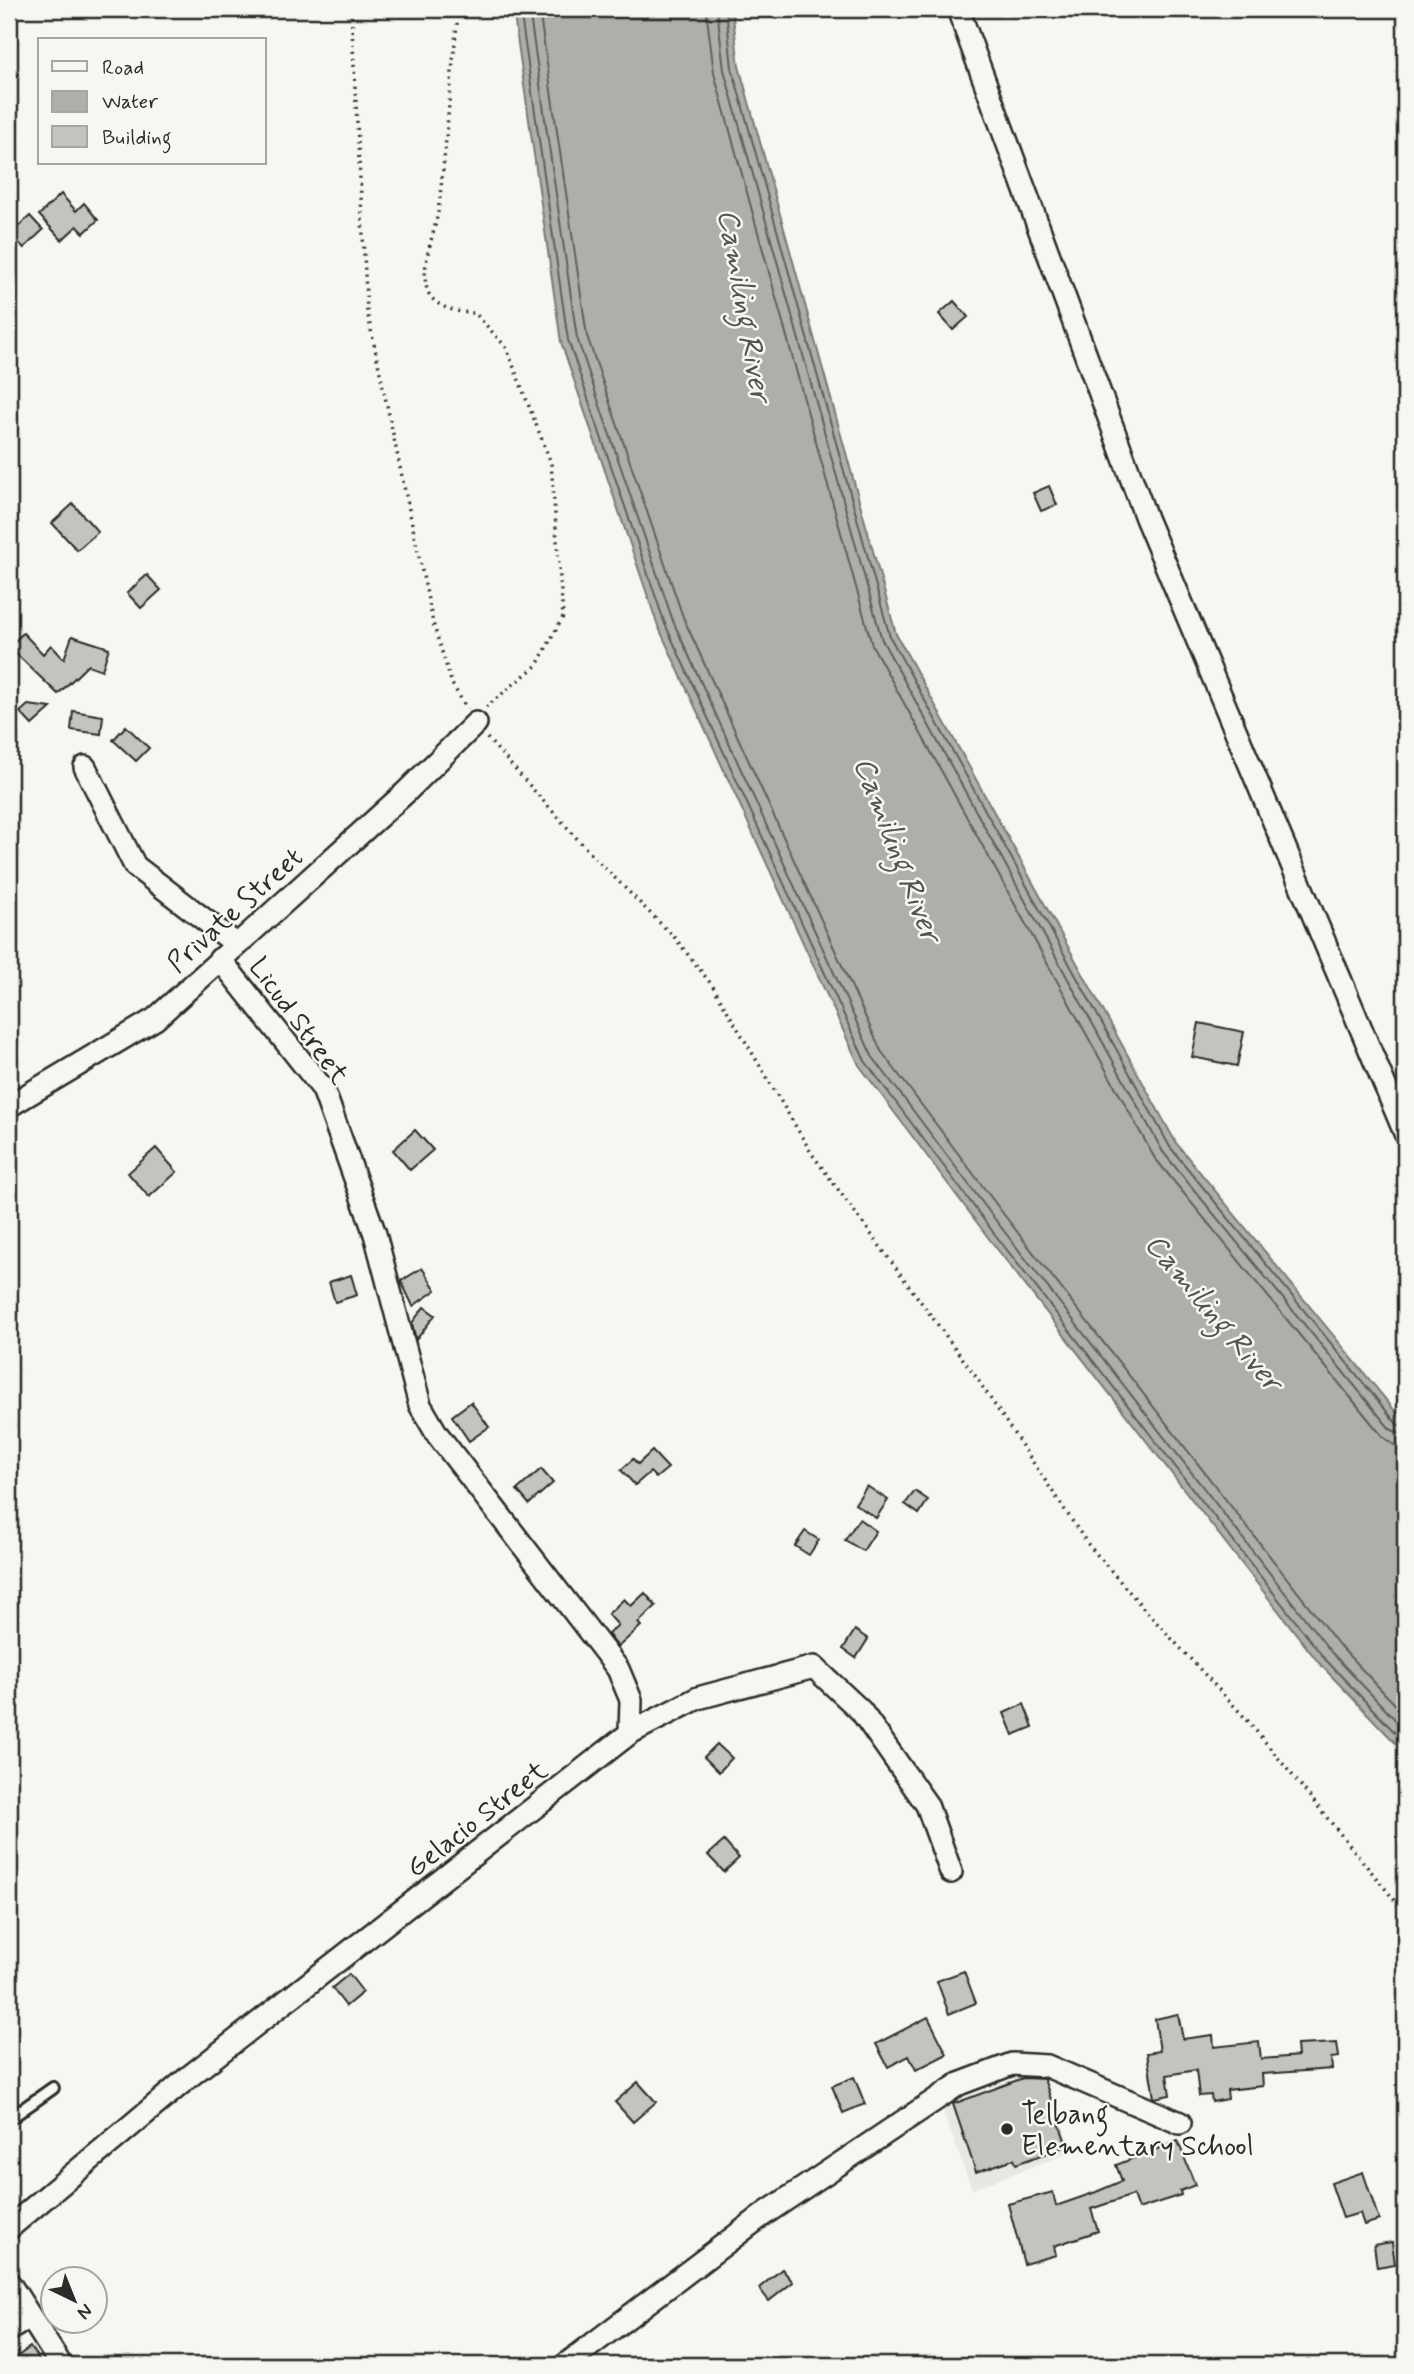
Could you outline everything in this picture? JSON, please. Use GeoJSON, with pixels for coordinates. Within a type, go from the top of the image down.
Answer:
{"type":"FeatureCollection","features":[{"type":"Feature","properties":{"kind":"street"},"geometry":{"type":"LineString","coordinates":[[958,9],[1146,518],[1405,1133]]}},
{"type":"Feature","properties":{"kind":"street","name":"Private Street"},"geometry":{"type":"LineString","coordinates":[[9,1106],[155,1019],[405,793],[473,718]]}},
{"type":"Feature","properties":{"kind":"street"},"geometry":{"type":"LineString","coordinates":[[85,767],[135,866],[236,944]]}},
{"type":"Feature","properties":{"kind":"street","name":"Licud Street"},"geometry":{"type":"LineString","coordinates":[[220,959],[323,1089],[375,1234],[420,1405],[437,1434],[618,1669],[631,1700],[630,1733]]}},
{"type":"Feature","properties":{"kind":"street","name":"Gelacio Street"},"geometry":{"type":"LineString","coordinates":[[9,2228],[190,2076],[630,1733],[698,1699],[814,1667],[862,1711],[927,1805],[951,1872]]}},
{"type":"Feature","properties":{"kind":"street"},"geometry":{"type":"LineString","coordinates":[[565,2365],[763,2215],[960,2084],[1012,2064],[1047,2066],[1180,2123]]}},
{"type":"Feature","properties":{"kind":"street"},"geometry":{"type":"LineString","coordinates":[[9,2283],[61,2365]]}},
{"type":"Feature","properties":{"kind":"street"},"geometry":{"type":"LineString","coordinates":[[9,2330],[29,2316]]}},
{"type":"Feature","properties":{"kind":"lane"},"geometry":{"type":"LineString","coordinates":[[9,2119],[53,2088]]}},
{"type":"Feature","properties":{"kind":"path"},"geometry":{"type":"LineString","coordinates":[[351,9],[367,312],[433,623],[452,684],[473,718],[590,853],[675,938],[712,985],[739,1026],[812,1154],[974,1374],[1087,1543],[1248,1721],[1405,1913]]}},
{"type":"Feature","properties":{"kind":"path"},"geometry":{"type":"LineString","coordinates":[[460,9],[448,87],[438,212],[426,275],[429,293],[439,304],[459,313],[475,313],[506,347],[551,463],[563,617],[537,665],[473,718]]}},
{"type":"Feature","properties":{"kind":"shaded area","name":"Telbang Elementary School"},"geometry":{"type":"Polygon","coordinates":[[[1042,2069],[1072,2152],[972,2189],[941,2106],[1042,2069]]]}},
{"type":"Feature","properties":{"kind":"water","name":"Camiling River"},"geometry":{"type":"Polygon","coordinates":[[[513,9],[732,9],[739,66],[896,634],[1176,1143],[1405,1423],[1405,1753],[1319,1663],[987,1236],[859,1065],[658,626],[561,342],[513,9]]]}},
{"type":"Feature","properties":{"kind":"building"},"geometry":{"type":"Polygon","coordinates":[[[61,194],[76,211],[84,203],[98,220],[84,233],[77,226],[62,240],[39,215],[61,194]]]}},
{"type":"Feature","properties":{"kind":"building"},"geometry":{"type":"Polygon","coordinates":[[[30,216],[43,230],[24,248],[10,234],[30,216]]]}},
{"type":"Feature","properties":{"kind":"building"},"geometry":{"type":"Polygon","coordinates":[[[954,301],[968,317],[953,330],[939,314],[954,301]]]}},
{"type":"Feature","properties":{"kind":"building"},"geometry":{"type":"Polygon","coordinates":[[[1049,486],[1057,505],[1041,511],[1033,493],[1049,486]]]}},
{"type":"Feature","properties":{"kind":"building"},"geometry":{"type":"Polygon","coordinates":[[[73,504],[98,532],[77,550],[52,523],[73,504]]]}},
{"type":"Feature","properties":{"kind":"building"},"geometry":{"type":"Polygon","coordinates":[[[147,575],[161,590],[141,608],[127,593],[147,575]]]}},
{"type":"Feature","properties":{"kind":"building"},"geometry":{"type":"Polygon","coordinates":[[[23,633],[43,654],[51,645],[64,659],[72,636],[109,648],[102,670],[88,665],[58,694],[9,647],[23,633]]]}},
{"type":"Feature","properties":{"kind":"building"},"geometry":{"type":"Polygon","coordinates":[[[28,705],[51,708],[32,725],[20,712],[28,705]]]}},
{"type":"Feature","properties":{"kind":"building"},"geometry":{"type":"Polygon","coordinates":[[[73,711],[103,716],[101,734],[71,730],[73,711]]]}},
{"type":"Feature","properties":{"kind":"building"},"geometry":{"type":"Polygon","coordinates":[[[126,726],[149,748],[136,761],[113,740],[126,726]]]}},
{"type":"Feature","properties":{"kind":"building"},"geometry":{"type":"Polygon","coordinates":[[[1199,1023],[1244,1032],[1237,1066],[1192,1057],[1199,1023]]]}},
{"type":"Feature","properties":{"kind":"building"},"geometry":{"type":"Polygon","coordinates":[[[415,1130],[433,1150],[410,1170],[393,1150],[415,1130]]]}},
{"type":"Feature","properties":{"kind":"building"},"geometry":{"type":"Polygon","coordinates":[[[156,1148],[177,1172],[149,1197],[128,1173],[156,1148]]]}},
{"type":"Feature","properties":{"kind":"building"},"geometry":{"type":"Polygon","coordinates":[[[422,1268],[436,1290],[413,1306],[401,1281],[422,1268]]]}},
{"type":"Feature","properties":{"kind":"building"},"geometry":{"type":"Polygon","coordinates":[[[351,1275],[357,1295],[335,1302],[329,1282],[351,1275]]]}},
{"type":"Feature","properties":{"kind":"building"},"geometry":{"type":"Polygon","coordinates":[[[424,1307],[435,1315],[416,1340],[412,1323],[424,1307]]]}},
{"type":"Feature","properties":{"kind":"building"},"geometry":{"type":"Polygon","coordinates":[[[471,1402],[489,1427],[469,1441],[452,1416],[471,1402]]]}},
{"type":"Feature","properties":{"kind":"building"},"geometry":{"type":"Polygon","coordinates":[[[652,1451],[668,1468],[656,1478],[650,1472],[635,1485],[621,1470],[633,1459],[638,1464],[652,1451]]]}},
{"type":"Feature","properties":{"kind":"building"},"geometry":{"type":"Polygon","coordinates":[[[541,1469],[553,1483],[529,1504],[517,1490],[541,1469]]]}},
{"type":"Feature","properties":{"kind":"building"},"geometry":{"type":"Polygon","coordinates":[[[867,1486],[888,1500],[876,1518],[855,1504],[867,1486]]]}},
{"type":"Feature","properties":{"kind":"building"},"geometry":{"type":"Polygon","coordinates":[[[915,1491],[928,1500],[919,1514],[905,1504],[915,1491]]]}},
{"type":"Feature","properties":{"kind":"building"},"geometry":{"type":"Polygon","coordinates":[[[859,1519],[876,1531],[863,1551],[845,1540],[859,1519]]]}},
{"type":"Feature","properties":{"kind":"building"},"geometry":{"type":"Polygon","coordinates":[[[805,1531],[819,1540],[809,1555],[795,1546],[805,1531]]]}},
{"type":"Feature","properties":{"kind":"building"},"geometry":{"type":"Polygon","coordinates":[[[645,1593],[656,1606],[638,1623],[641,1626],[618,1647],[608,1634],[618,1625],[608,1614],[624,1599],[631,1606],[645,1593]]]}},
{"type":"Feature","properties":{"kind":"building"},"geometry":{"type":"Polygon","coordinates":[[[855,1630],[868,1639],[856,1658],[843,1649],[855,1630]]]}},
{"type":"Feature","properties":{"kind":"building"},"geometry":{"type":"Polygon","coordinates":[[[1024,1704],[1033,1727],[1013,1735],[1004,1713],[1024,1704]]]}},
{"type":"Feature","properties":{"kind":"building"},"geometry":{"type":"Polygon","coordinates":[[[717,1744],[732,1758],[719,1772],[704,1757],[717,1744]]]}},
{"type":"Feature","properties":{"kind":"building"},"geometry":{"type":"Polygon","coordinates":[[[724,1841],[739,1858],[724,1872],[708,1855],[724,1841]]]}},
{"type":"Feature","properties":{"kind":"building"},"geometry":{"type":"Polygon","coordinates":[[[964,1971],[976,2003],[949,2014],[937,1981],[964,1971]]]}},
{"type":"Feature","properties":{"kind":"building"},"geometry":{"type":"Polygon","coordinates":[[[349,1974],[363,1992],[346,2006],[332,1988],[349,1974]]]}},
{"type":"Feature","properties":{"kind":"building"},"geometry":{"type":"Polygon","coordinates":[[[1178,2014],[1183,2039],[1213,2035],[1214,2047],[1259,2042],[1261,2059],[1298,2056],[1297,2045],[1337,2043],[1339,2057],[1331,2058],[1332,2069],[1262,2074],[1263,2086],[1227,2090],[1228,2099],[1212,2102],[1211,2095],[1199,2096],[1196,2070],[1167,2075],[1170,2095],[1154,2098],[1147,2053],[1160,2051],[1155,2019],[1178,2014]]]}},
{"type":"Feature","properties":{"kind":"building"},"geometry":{"type":"Polygon","coordinates":[[[928,2017],[947,2054],[916,2070],[909,2056],[888,2067],[876,2044],[928,2017]]]}},
{"type":"Feature","properties":{"kind":"building"},"geometry":{"type":"Polygon","coordinates":[[[854,2077],[865,2104],[843,2113],[832,2086],[854,2077]]]}},
{"type":"Feature","properties":{"kind":"building","name":"Telbang Elementary School"},"geometry":{"type":"Polygon","coordinates":[[[1023,2078],[1044,2079],[1067,2146],[1016,2164],[1014,2159],[976,2172],[953,2104],[1023,2078]]]}},
{"type":"Feature","properties":{"kind":"building"},"geometry":{"type":"Polygon","coordinates":[[[638,2082],[656,2102],[633,2122],[615,2102],[638,2082]]]}},
{"type":"Feature","properties":{"kind":"building"},"geometry":{"type":"Polygon","coordinates":[[[1178,2141],[1195,2185],[1180,2191],[1181,2195],[1138,2209],[1133,2195],[1091,2209],[1098,2231],[1054,2246],[1056,2255],[1024,2264],[1008,2204],[1053,2192],[1056,2206],[1096,2192],[1122,2181],[1116,2165],[1178,2141]]]}},
{"type":"Feature","properties":{"kind":"building"},"geometry":{"type":"Polygon","coordinates":[[[1363,2172],[1379,2220],[1364,2225],[1360,2213],[1343,2218],[1331,2183],[1363,2172]]]}},
{"type":"Feature","properties":{"kind":"building"},"geometry":{"type":"Polygon","coordinates":[[[1392,2242],[1395,2264],[1377,2267],[1374,2245],[1392,2242]]]}},
{"type":"Feature","properties":{"kind":"building"},"geometry":{"type":"Polygon","coordinates":[[[782,2269],[793,2282],[769,2301],[759,2288],[782,2269]]]}},
{"type":"Feature","properties":{"kind":"building"},"geometry":{"type":"Polygon","coordinates":[[[30,2347],[43,2365],[9,2365],[9,2363],[30,2347]]]}},
{"type":"Feature","properties":{"kind":"place","name":"Telbang Elementary School"},"geometry":{"type":"Point","coordinates":[1007,2129]}}]}
